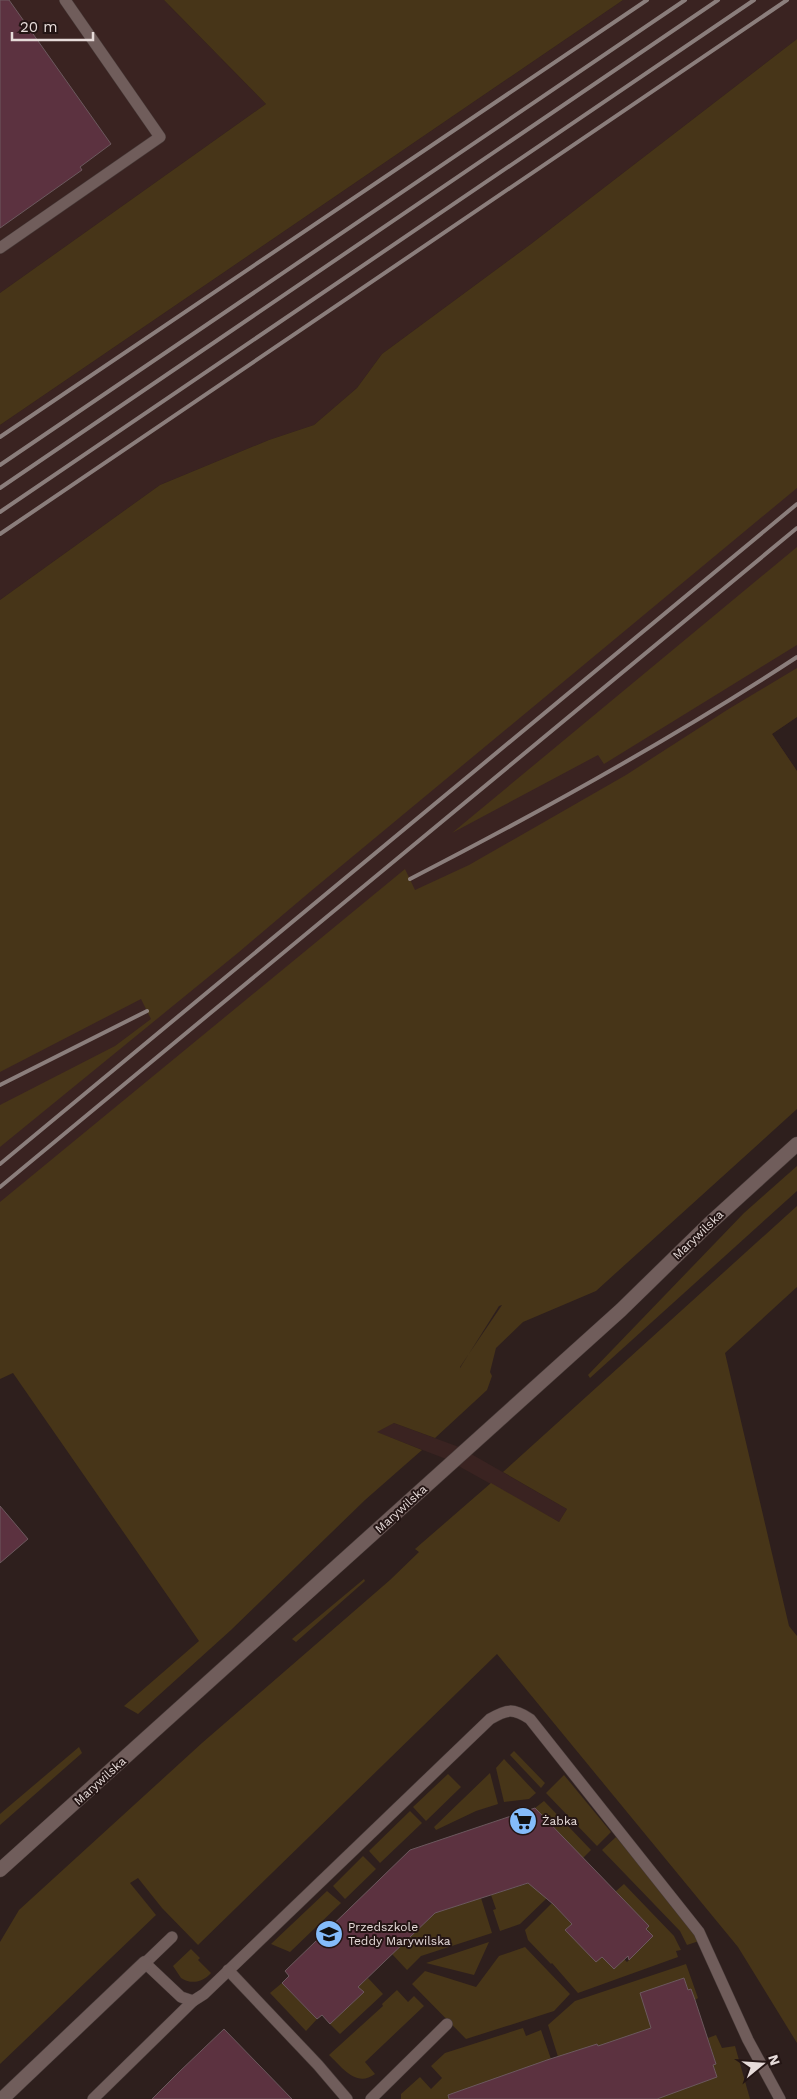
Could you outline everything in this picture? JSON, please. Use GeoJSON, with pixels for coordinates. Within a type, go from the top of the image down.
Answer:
{"type":"FeatureCollection","features":[{"type":"Feature","properties":{"kind":"street","name":"Marywilska"},"geometry":{"type":"LineString","coordinates":[[0,1870],[621,1310],[708,1224],[797,1144]]}},
{"type":"Feature","properties":{"kind":"street"},"geometry":{"type":"LineString","coordinates":[[2,2099],[145,1963]]}},
{"type":"Feature","properties":{"kind":"lane"},"geometry":{"type":"LineString","coordinates":[[0,248],[160,137],[65,0]]}},
{"type":"Feature","properties":{"kind":"lane"},"geometry":{"type":"LineString","coordinates":[[93,2099],[193,2001],[204,1994],[490,1719],[503,1711],[518,1711],[530,1719],[699,1932],[748,2040],[780,2099]]}},
{"type":"Feature","properties":{"kind":"lane"},"geometry":{"type":"LineString","coordinates":[[172,1937],[145,1963],[181,1997],[193,2001]]}},
{"type":"Feature","properties":{"kind":"lane"},"geometry":{"type":"LineString","coordinates":[[228,1970],[318,2065],[347,2099]]}},
{"type":"Feature","properties":{"kind":"lane"},"geometry":{"type":"LineString","coordinates":[[371,2099],[447,2024]]}},
{"type":"Feature","properties":{"kind":"shaded area"},"geometry":{"type":"Polygon","coordinates":[[[0,0],[164,0],[266,104],[0,293],[0,0]]]}},
{"type":"Feature","properties":{"kind":"shaded area"},"geometry":{"type":"Polygon","coordinates":[[[164,0],[623,0],[0,425],[0,293],[266,104],[164,0]]]}},
{"type":"Feature","properties":{"kind":"shaded area"},"geometry":{"type":"Polygon","coordinates":[[[623,0],[797,0],[797,39],[531,244],[382,354],[357,388],[314,425],[269,440],[160,485],[0,600],[0,425],[623,0]]]}},
{"type":"Feature","properties":{"kind":"shaded area"},"geometry":{"type":"Polygon","coordinates":[[[797,39],[797,488],[239,952],[0,1147],[0,1105],[115,1046],[151,1019],[141,999],[0,1072],[0,600],[160,485],[269,440],[314,425],[357,388],[382,354],[531,244],[797,39]]]}},
{"type":"Feature","properties":{"kind":"shaded area"},"geometry":{"type":"Polygon","coordinates":[[[797,348],[797,717],[772,734],[797,771],[13,1372],[0,1379],[0,1014],[797,348]]]}},
{"type":"Feature","properties":{"kind":"shaded area"},"geometry":{"type":"Polygon","coordinates":[[[797,547],[797,645],[604,764],[598,755],[452,833],[797,547]]]}},
{"type":"Feature","properties":{"kind":"shaded area"},"geometry":{"type":"Polygon","coordinates":[[[797,668],[797,717],[772,734],[797,771],[797,1109],[596,1291],[523,1322],[496,1348],[490,1372],[492,1376],[487,1390],[435,1438],[394,1423],[377,1432],[422,1450],[365,1500],[231,1630],[138,1714],[124,1706],[199,1641],[13,1373],[0,1379],[0,1202],[405,869],[415,890],[469,865],[626,775],[727,710],[797,668]],[[502,1305],[499,1306],[469,1354],[502,1305]]]}},
{"type":"Feature","properties":{"kind":"shaded area"},"geometry":{"type":"Polygon","coordinates":[[[797,1166],[797,1191],[590,1378],[588,1375],[744,1213],[797,1166]]]}},
{"type":"Feature","properties":{"kind":"shaded area"},"geometry":{"type":"Polygon","coordinates":[[[797,1206],[797,1287],[725,1353],[789,1626],[797,1636],[797,2043],[738,1947],[497,1654],[198,1945],[162,1908],[138,1878],[130,1883],[156,1915],[0,2064],[0,1942],[19,1910],[202,1743],[390,1580],[419,1552],[415,1549],[491,1483],[559,1522],[567,1509],[503,1472],[797,1206]]]}},
{"type":"Feature","properties":{"kind":"shaded area"},"geometry":{"type":"Polygon","coordinates":[[[394,1423],[459,1447],[567,1509],[559,1522],[446,1459],[376,1432],[394,1423]]]}},
{"type":"Feature","properties":{"kind":"shaded area"},"geometry":{"type":"Polygon","coordinates":[[[364,1579],[365,1581],[296,1642],[292,1639],[364,1579]]]}},
{"type":"Feature","properties":{"kind":"shaded area"},"geometry":{"type":"Polygon","coordinates":[[[79,1747],[82,1753],[0,1825],[0,1814],[79,1747]]]}},
{"type":"Feature","properties":{"kind":"shaded area"},"geometry":{"type":"Polygon","coordinates":[[[514,1751],[545,1783],[541,1788],[510,1755],[514,1751]]]}},
{"type":"Feature","properties":{"kind":"shaded area"},"geometry":{"type":"Polygon","coordinates":[[[504,1759],[536,1793],[529,1799],[504,1802],[496,1768],[504,1759]]]}},
{"type":"Feature","properties":{"kind":"shaded area"},"geometry":{"type":"Polygon","coordinates":[[[490,1773],[498,1804],[476,1811],[436,1830],[434,1827],[490,1773]]]}},
{"type":"Feature","properties":{"kind":"shaded area"},"geometry":{"type":"Polygon","coordinates":[[[448,1774],[461,1787],[426,1821],[413,1807],[448,1774]]]}},
{"type":"Feature","properties":{"kind":"shaded area"},"geometry":{"type":"Polygon","coordinates":[[[564,1775],[611,1832],[597,1846],[546,1793],[564,1775]]]}},
{"type":"Feature","properties":{"kind":"shaded area"},"geometry":{"type":"Polygon","coordinates":[[[544,1801],[591,1850],[583,1858],[535,1808],[544,1801]]]}},
{"type":"Feature","properties":{"kind":"shaded area"},"geometry":{"type":"Polygon","coordinates":[[[410,1811],[422,1823],[380,1863],[369,1851],[410,1811]]]}},
{"type":"Feature","properties":{"kind":"shaded area"},"geometry":{"type":"Polygon","coordinates":[[[616,1837],[696,1933],[699,1941],[687,1945],[680,1931],[602,1850],[616,1837]]]}},
{"type":"Feature","properties":{"kind":"shaded area"},"geometry":{"type":"Polygon","coordinates":[[[363,1856],[376,1869],[345,1899],[333,1886],[363,1856]]]}},
{"type":"Feature","properties":{"kind":"shaded area"},"geometry":{"type":"Polygon","coordinates":[[[533,1882],[547,1898],[520,1924],[500,1931],[493,1910],[496,1909],[491,1895],[533,1882]]]}},
{"type":"Feature","properties":{"kind":"shaded area"},"geometry":{"type":"Polygon","coordinates":[[[624,1884],[674,1936],[681,1950],[676,1951],[678,1957],[578,1993],[552,1963],[528,1940],[525,1930],[552,1903],[614,1969],[624,1959],[627,1962],[653,1936],[615,1892],[624,1884]]]}},
{"type":"Feature","properties":{"kind":"shaded area"},"geometry":{"type":"Polygon","coordinates":[[[327,1891],[341,1903],[290,1952],[271,1944],[327,1891]]]}},
{"type":"Feature","properties":{"kind":"shaded area"},"geometry":{"type":"Polygon","coordinates":[[[481,1898],[492,1933],[421,1956],[407,1970],[392,1954],[435,1913],[481,1898]]]}},
{"type":"Feature","properties":{"kind":"shaded area"},"geometry":{"type":"Polygon","coordinates":[[[489,1942],[474,1975],[426,1963],[489,1942]]]}},
{"type":"Feature","properties":{"kind":"shaded area"},"geometry":{"type":"Polygon","coordinates":[[[525,1947],[570,1994],[554,2011],[466,2039],[412,1984],[425,1971],[476,1987],[499,1956],[525,1947]]]}},
{"type":"Feature","properties":{"kind":"shaded area"},"geometry":{"type":"Polygon","coordinates":[[[191,1949],[200,1958],[198,1960],[211,1973],[204,1979],[193,1982],[181,1978],[173,1966],[191,1949]]]}},
{"type":"Feature","properties":{"kind":"shaded area"},"geometry":{"type":"Polygon","coordinates":[[[686,1964],[698,1998],[695,2000],[691,1989],[688,1990],[684,1978],[647,1991],[651,2028],[598,2048],[597,2044],[580,2050],[560,2063],[548,2025],[575,2001],[686,1964]]]}},
{"type":"Feature","properties":{"kind":"shaded area"},"geometry":{"type":"Polygon","coordinates":[[[368,1978],[383,1994],[340,2034],[330,2024],[363,1993],[358,1987],[368,1978]]]}},
{"type":"Feature","properties":{"kind":"shaded area"},"geometry":{"type":"Polygon","coordinates":[[[282,1983],[317,2019],[306,2031],[270,1993],[282,1983]]]}},
{"type":"Feature","properties":{"kind":"shaded area"},"geometry":{"type":"Polygon","coordinates":[[[397,1990],[408,2002],[414,1996],[424,2006],[365,2062],[375,2074],[362,2079],[350,2074],[329,2055],[383,2006],[382,2004],[397,1990]]]}},
{"type":"Feature","properties":{"kind":"shaded area"},"geometry":{"type":"Polygon","coordinates":[[[523,2028],[526,2036],[541,2030],[551,2059],[464,2099],[401,2099],[401,2094],[420,2077],[431,2089],[442,2078],[431,2066],[445,2053],[523,2028]]]}},
{"type":"Feature","properties":{"kind":"shaded area"},"geometry":{"type":"Polygon","coordinates":[[[716,2035],[722,2048],[735,2046],[750,2099],[645,2099],[661,2097],[717,2077],[713,2065],[716,2064],[708,2038],[716,2035]]]}},
{"type":"Feature","properties":{"kind":"building"},"geometry":{"type":"Polygon","coordinates":[[[0,0],[9,0],[111,144],[80,167],[82,170],[0,228],[0,0]]]}},
{"type":"Feature","properties":{"kind":"building"},"geometry":{"type":"Polygon","coordinates":[[[0,1506],[28,1539],[0,1563],[0,1506]]]}},
{"type":"Feature","properties":{"kind":"building"},"geometry":{"type":"Polygon","coordinates":[[[535,1808],[649,1926],[646,1929],[653,1936],[629,1960],[628,1956],[614,1969],[602,1957],[596,1962],[565,1930],[572,1924],[553,1904],[528,1883],[435,1913],[358,1987],[364,1992],[330,2024],[322,2015],[317,2019],[282,1983],[289,1976],[285,1971],[410,1850],[535,1808]]]}},
{"type":"Feature","properties":{"kind":"building"},"geometry":{"type":"Polygon","coordinates":[[[684,1978],[688,1990],[691,1989],[695,2000],[716,2064],[713,2065],[717,2077],[657,2099],[449,2099],[448,2095],[547,2060],[597,2044],[598,2046],[651,2028],[640,1993],[684,1978]]]}},
{"type":"Feature","properties":{"kind":"building"},"geometry":{"type":"Polygon","coordinates":[[[224,2029],[292,2099],[152,2099],[179,2072],[224,2029]]]}},
{"type":"Feature","properties":{"kind":"railway"},"geometry":{"type":"LineString","coordinates":[[0,437],[647,0]]}},
{"type":"Feature","properties":{"kind":"railway"},"geometry":{"type":"LineString","coordinates":[[0,465],[685,0]]}},
{"type":"Feature","properties":{"kind":"railway"},"geometry":{"type":"LineString","coordinates":[[0,488],[718,0]]}},
{"type":"Feature","properties":{"kind":"railway"},"geometry":{"type":"LineString","coordinates":[[0,512],[754,0]]}},
{"type":"Feature","properties":{"kind":"railway"},"geometry":{"type":"LineString","coordinates":[[0,534],[787,0]]}},
{"type":"Feature","properties":{"kind":"railway"},"geometry":{"type":"LineString","coordinates":[[0,1164],[797,504]]}},
{"type":"Feature","properties":{"kind":"railway"},"geometry":{"type":"LineString","coordinates":[[0,1187],[797,528]]}},
{"type":"Feature","properties":{"kind":"railway"},"geometry":{"type":"LineString","coordinates":[[410,879],[606,773],[702,717],[797,657]]}},
{"type":"Feature","properties":{"kind":"railway"},"geometry":{"type":"LineString","coordinates":[[0,1085],[147,1011]]}},
{"type":"Feature","properties":{"kind":"place","name":"Żabka"},"geometry":{"type":"Point","coordinates":[523,1821]}},
{"type":"Feature","properties":{"kind":"place","name":"Przedszkole Teddy Marywilska"},"geometry":{"type":"Point","coordinates":[329,1934]}}]}
